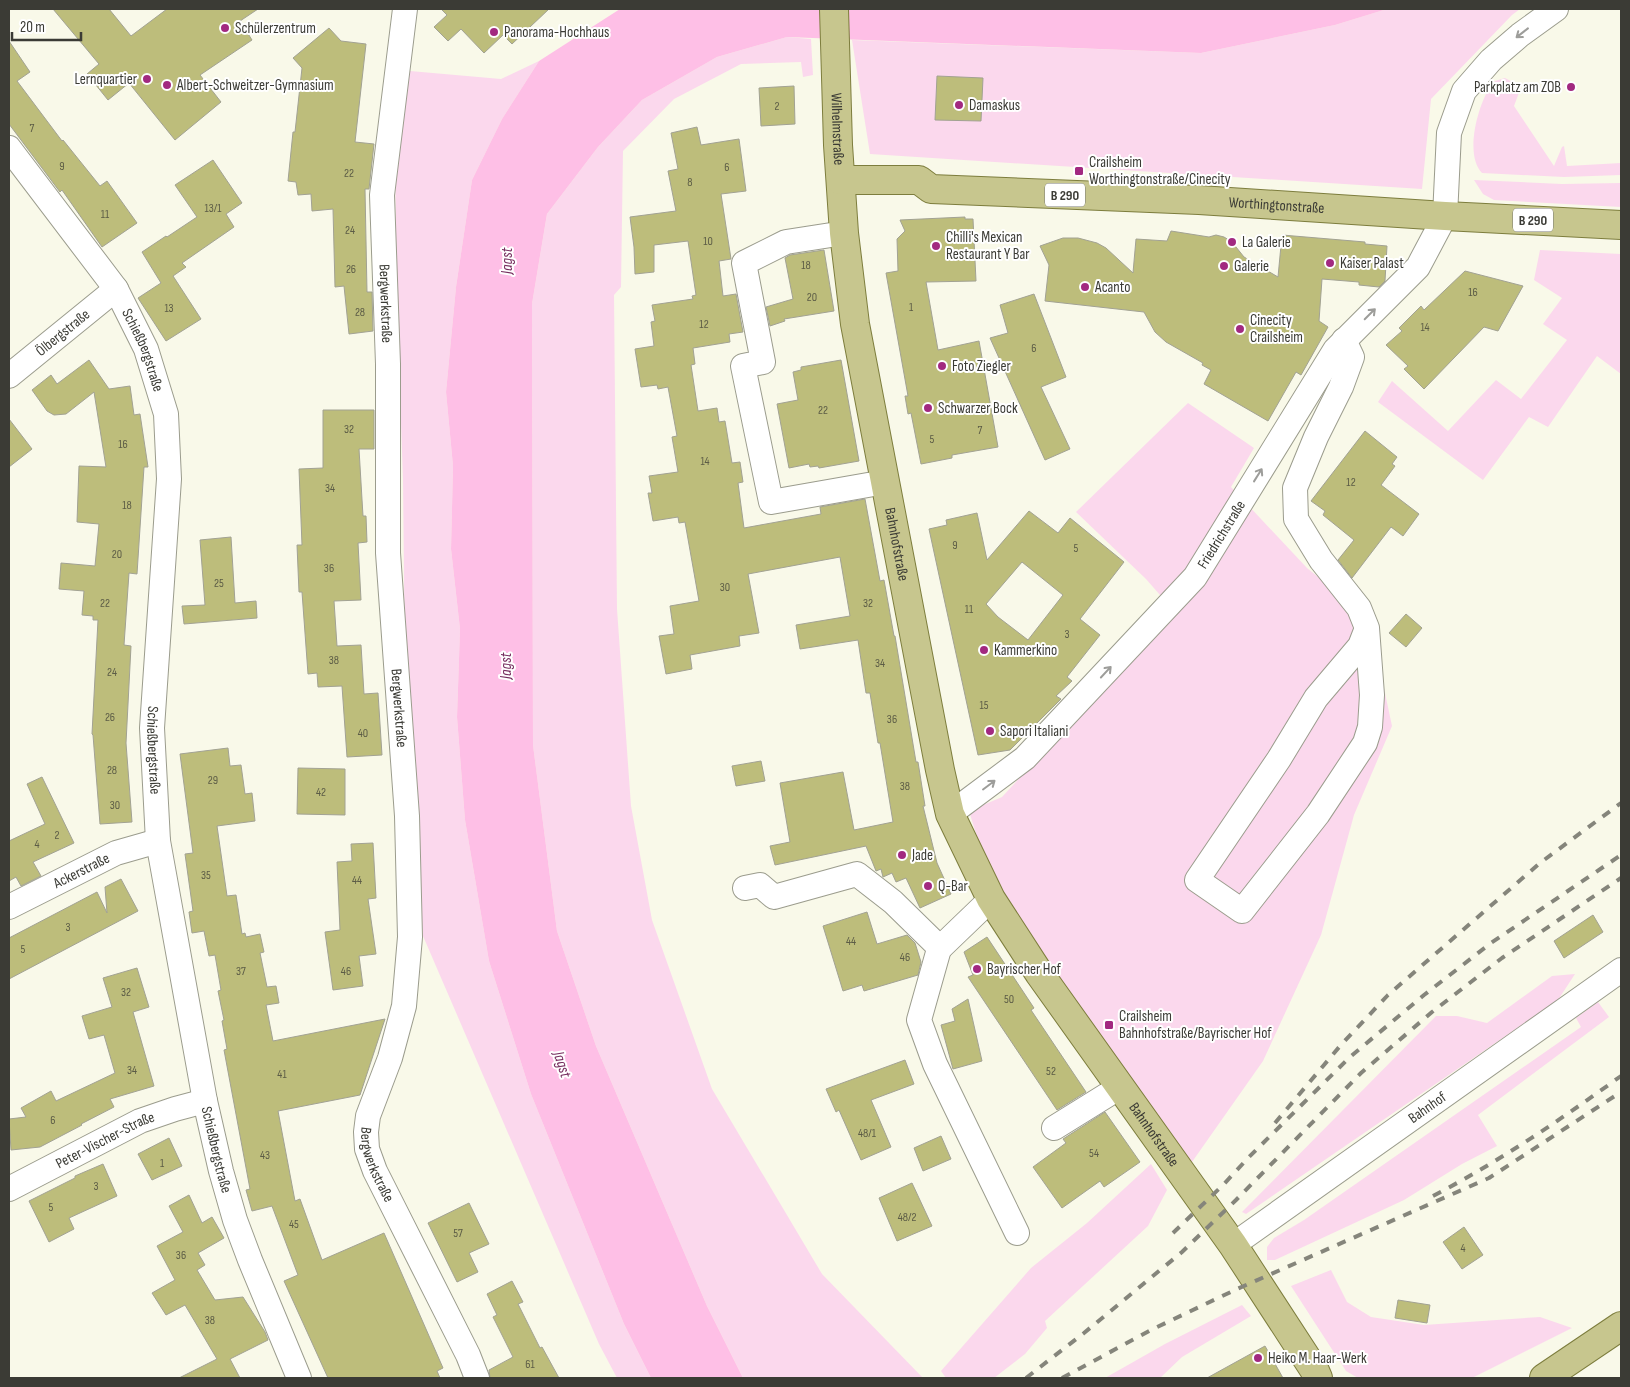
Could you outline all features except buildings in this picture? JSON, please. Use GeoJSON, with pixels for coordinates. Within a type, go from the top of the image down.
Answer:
{"type":"FeatureCollection","features":[{"type":"Feature","properties":{"kind":"main road","name":"Wilhelmstraße"},"geometry":{"type":"LineString","coordinates":[[834,9],[838,144],[842,190]]}},
{"type":"Feature","properties":{"kind":"main road","name":"Worthingtonstraße"},"geometry":{"type":"LineString","coordinates":[[842,190],[919,180],[931,189],[1199,200],[1445,216],[1621,224]]}},
{"type":"Feature","properties":{"kind":"main road","name":"Bahnhofstraße"},"geometry":{"type":"LineString","coordinates":[[842,190],[844,233],[855,324],[950,814],[991,899],[1044,980],[1233,1245],[1319,1376]]}},
{"type":"Feature","properties":{"kind":"main road"},"geometry":{"type":"LineString","coordinates":[[1544,1378],[1621,1326]]}},
{"type":"Feature","properties":{"kind":"street","name":"Bergwerkstraße"},"geometry":{"type":"LineString","coordinates":[[405,9],[382,195],[388,364],[388,552],[407,816],[410,937],[404,1006],[390,1058],[368,1116],[366,1132],[367,1149],[375,1171],[468,1355],[477,1378]]}},
{"type":"Feature","properties":{"kind":"street"},"geometry":{"type":"LineString","coordinates":[[1445,216],[1449,133],[1464,91],[1491,60],[1520,34],[1556,9]]}},
{"type":"Feature","properties":{"kind":"street","name":"Schießbergstraße"},"geometry":{"type":"LineString","coordinates":[[9,148],[116,289],[146,349],[166,414],[169,479],[152,728],[158,841],[205,1101],[221,1171],[234,1220],[299,1378]]}},
{"type":"Feature","properties":{"kind":"street","name":"Friedrichstraße"},"geometry":{"type":"LineString","coordinates":[[950,814],[1025,758],[1194,578],[1335,350],[1418,267],[1445,216]]}},
{"type":"Feature","properties":{"kind":"street"},"geometry":{"type":"LineString","coordinates":[[844,233],[786,242],[744,263],[763,362],[743,366],[771,502],[885,482]]}},
{"type":"Feature","properties":{"kind":"street","name":"Ölbergstraße"},"geometry":{"type":"LineString","coordinates":[[9,376],[116,289]]}},
{"type":"Feature","properties":{"kind":"street"},"geometry":{"type":"LineString","coordinates":[[1344,340],[1352,357],[1341,387],[1316,437],[1295,488],[1296,519],[1321,560],[1359,608],[1368,628],[1372,695],[1370,727],[1365,743],[1318,814],[1242,911],[1197,880],[1279,759],[1316,698],[1360,646],[1368,628]]}},
{"type":"Feature","properties":{"kind":"street","name":"Ackerstraße"},"geometry":{"type":"LineString","coordinates":[[9,907],[116,853],[158,841]]}},
{"type":"Feature","properties":{"kind":"street"},"geometry":{"type":"LineString","coordinates":[[745,888],[760,885],[774,897],[857,874],[893,902],[940,948]]}},
{"type":"Feature","properties":{"kind":"street"},"geometry":{"type":"LineString","coordinates":[[991,899],[940,948],[919,1020],[935,1064],[1017,1233]]}},
{"type":"Feature","properties":{"kind":"street","name":"Bahnhof"},"geometry":{"type":"LineString","coordinates":[[1233,1245],[1621,970]]}},
{"type":"Feature","properties":{"kind":"street"},"geometry":{"type":"LineString","coordinates":[[1054,1128],[1120,1087]]}},
{"type":"Feature","properties":{"kind":"street","name":"Peter-Vischer-Straße"},"geometry":{"type":"LineString","coordinates":[[9,1189],[140,1121],[205,1101]]}},
{"type":"Feature","properties":{"kind":"shaded area"},"geometry":{"type":"Polygon","coordinates":[[[1387,9],[1520,9],[1431,99],[1422,189],[870,154],[852,40],[1201,53],[1335,25],[1387,9]]]}},
{"type":"Feature","properties":{"kind":"shaded area"},"geometry":{"type":"Polygon","coordinates":[[[787,37],[811,39],[813,75],[803,77],[801,62],[741,64],[674,99],[623,151],[621,287],[614,295],[617,609],[631,806],[652,920],[712,1089],[822,1274],[923,1378],[743,1378],[707,1306],[596,1046],[557,931],[533,745],[532,304],[547,214],[598,147],[642,100],[717,57],[787,37]]]}},
{"type":"Feature","properties":{"kind":"shaded area"},"geometry":{"type":"Polygon","coordinates":[[[539,61],[502,119],[472,180],[456,287],[446,392],[453,466],[451,549],[460,629],[457,717],[465,820],[489,961],[531,1094],[624,1324],[651,1378],[617,1378],[599,1344],[423,936],[415,847],[405,673],[403,479],[397,311],[395,161],[410,71],[501,79],[539,61]]]}},
{"type":"Feature","properties":{"kind":"shaded area"},"geometry":{"type":"Polygon","coordinates":[[[1505,78],[1516,84],[1520,90],[1514,106],[1554,166],[1564,146],[1567,166],[1621,163],[1621,175],[1564,177],[1482,173],[1477,165],[1474,154],[1475,129],[1486,94],[1491,85],[1495,81],[1505,78]]]}},
{"type":"Feature","properties":{"kind":"shaded area"},"geometry":{"type":"Polygon","coordinates":[[[1474,180],[1562,184],[1621,183],[1621,207],[1494,200],[1483,194],[1474,180]]]}},
{"type":"Feature","properties":{"kind":"shaded area"},"geometry":{"type":"Polygon","coordinates":[[[1540,250],[1621,254],[1621,374],[1597,356],[1548,427],[1529,417],[1483,480],[1378,402],[1392,381],[1448,431],[1496,380],[1521,399],[1567,340],[1543,324],[1562,298],[1534,280],[1540,250]]]}},
{"type":"Feature","properties":{"kind":"shaded area"},"geometry":{"type":"Polygon","coordinates":[[[1188,403],[1254,448],[1231,487],[1307,568],[1355,607],[1372,632],[1392,726],[1354,815],[1321,935],[1263,1061],[1192,1162],[1023,930],[988,872],[969,811],[1002,797],[1174,611],[1146,579],[1076,512],[1188,403]]]}},
{"type":"Feature","properties":{"kind":"shaded area"},"geometry":{"type":"Polygon","coordinates":[[[1575,974],[1558,1000],[1246,1214],[1242,1212],[1436,1016],[1457,1016],[1487,1023],[1552,976],[1575,974]]]}},
{"type":"Feature","properties":{"kind":"shaded area"},"geometry":{"type":"Polygon","coordinates":[[[1598,1002],[1609,1017],[1478,1115],[1497,1146],[1462,1164],[1404,1200],[1275,1260],[1267,1260],[1267,1247],[1274,1238],[1304,1220],[1581,1027],[1576,1018],[1598,1002]]]}},
{"type":"Feature","properties":{"kind":"shaded area"},"geometry":{"type":"Polygon","coordinates":[[[1151,1164],[1167,1190],[1148,1226],[1045,1321],[1047,1328],[1025,1354],[994,1378],[946,1378],[941,1371],[1031,1268],[1087,1223],[1151,1164]]]}},
{"type":"Feature","properties":{"kind":"shaded area"},"geometry":{"type":"Polygon","coordinates":[[[1331,1270],[1347,1302],[1371,1317],[1424,1325],[1540,1317],[1572,1328],[1472,1378],[1358,1378],[1346,1371],[1291,1286],[1331,1270]]]}},
{"type":"Feature","properties":{"kind":"shaded area"},"geometry":{"type":"Polygon","coordinates":[[[1242,1305],[1251,1316],[1182,1357],[1160,1378],[1105,1378],[1165,1344],[1242,1305]]]}},
{"type":"Feature","properties":{"kind":"water","name":"Jagst"},"geometry":{"type":"Polygon","coordinates":[[[620,9],[1387,9],[1335,25],[1201,53],[787,37],[717,57],[642,100],[598,147],[547,214],[532,304],[533,745],[557,931],[596,1046],[707,1306],[743,1378],[651,1378],[624,1324],[531,1094],[489,961],[465,820],[457,717],[460,629],[451,549],[453,466],[446,392],[456,287],[472,180],[502,119],[539,61],[620,9]]]}},
{"type":"Feature","properties":{"kind":"railway"},"geometry":{"type":"LineString","coordinates":[[1275,1123],[1340,1046],[1388,995],[1540,863],[1621,803]]}},
{"type":"Feature","properties":{"kind":"railway"},"geometry":{"type":"LineString","coordinates":[[1173,1233],[1350,1057],[1424,995],[1491,943],[1621,855]]}},
{"type":"Feature","properties":{"kind":"railway"},"geometry":{"type":"LineString","coordinates":[[1026,1378],[1182,1252],[1361,1073],[1432,1012],[1502,958],[1621,878]]}},
{"type":"Feature","properties":{"kind":"railway"},"geometry":{"type":"LineString","coordinates":[[1433,1196],[1482,1169],[1621,1076]]}},
{"type":"Feature","properties":{"kind":"railway"},"geometry":{"type":"LineString","coordinates":[[1062,1378],[1151,1330],[1237,1289],[1489,1178],[1621,1092]]}},
{"type":"Feature","properties":{"kind":"place","name":"Schülerzentrum"},"geometry":{"type":"Point","coordinates":[225,28]}},
{"type":"Feature","properties":{"kind":"place","name":"Panorama-Hochhaus"},"geometry":{"type":"Point","coordinates":[494,32]}},
{"type":"Feature","properties":{"kind":"place","name":"Lernquartier"},"geometry":{"type":"Point","coordinates":[147,79]}},
{"type":"Feature","properties":{"kind":"place","name":"Albert-Schweitzer-Gymnasium"},"geometry":{"type":"Point","coordinates":[167,85]}},
{"type":"Feature","properties":{"kind":"place","name":"Parkplatz am ZOB"},"geometry":{"type":"Point","coordinates":[1571,87]}},
{"type":"Feature","properties":{"kind":"place","name":"Damaskus"},"geometry":{"type":"Point","coordinates":[959,105]}},
{"type":"Feature","properties":{"kind":"place","name":"Crailsheim Worthingtonstraße/Cinecity"},"geometry":{"type":"Point","coordinates":[1079,171]}},
{"type":"Feature","properties":{"kind":"place","name":"La Galerie"},"geometry":{"type":"Point","coordinates":[1232,242]}},
{"type":"Feature","properties":{"kind":"place","name":"Chilli's Mexican Restaurant Y Bar"},"geometry":{"type":"Point","coordinates":[936,246]}},
{"type":"Feature","properties":{"kind":"place","name":"Kaiser Palast"},"geometry":{"type":"Point","coordinates":[1330,263]}},
{"type":"Feature","properties":{"kind":"place","name":"Galerie"},"geometry":{"type":"Point","coordinates":[1224,266]}},
{"type":"Feature","properties":{"kind":"place","name":"Acanto"},"geometry":{"type":"Point","coordinates":[1085,287]}},
{"type":"Feature","properties":{"kind":"place","name":"Cinecity Crailsheim"},"geometry":{"type":"Point","coordinates":[1240,329]}},
{"type":"Feature","properties":{"kind":"place","name":"Foto Ziegler"},"geometry":{"type":"Point","coordinates":[942,366]}},
{"type":"Feature","properties":{"kind":"place","name":"Schwarzer Bock"},"geometry":{"type":"Point","coordinates":[928,408]}},
{"type":"Feature","properties":{"kind":"place","name":"Kammerkino"},"geometry":{"type":"Point","coordinates":[984,650]}},
{"type":"Feature","properties":{"kind":"place","name":"Sapori Italiani"},"geometry":{"type":"Point","coordinates":[990,731]}},
{"type":"Feature","properties":{"kind":"place","name":"Jade"},"geometry":{"type":"Point","coordinates":[902,855]}},
{"type":"Feature","properties":{"kind":"place","name":"Q-Bar"},"geometry":{"type":"Point","coordinates":[928,886]}},
{"type":"Feature","properties":{"kind":"place","name":"Bayrischer Hof"},"geometry":{"type":"Point","coordinates":[977,969]}},
{"type":"Feature","properties":{"kind":"place","name":"Crailsheim Bahnhofstraße/Bayrischer Hof"},"geometry":{"type":"Point","coordinates":[1109,1025]}},
{"type":"Feature","properties":{"kind":"place","name":"Heiko M. Haar-Werk"},"geometry":{"type":"Point","coordinates":[1258,1358]}}]}
